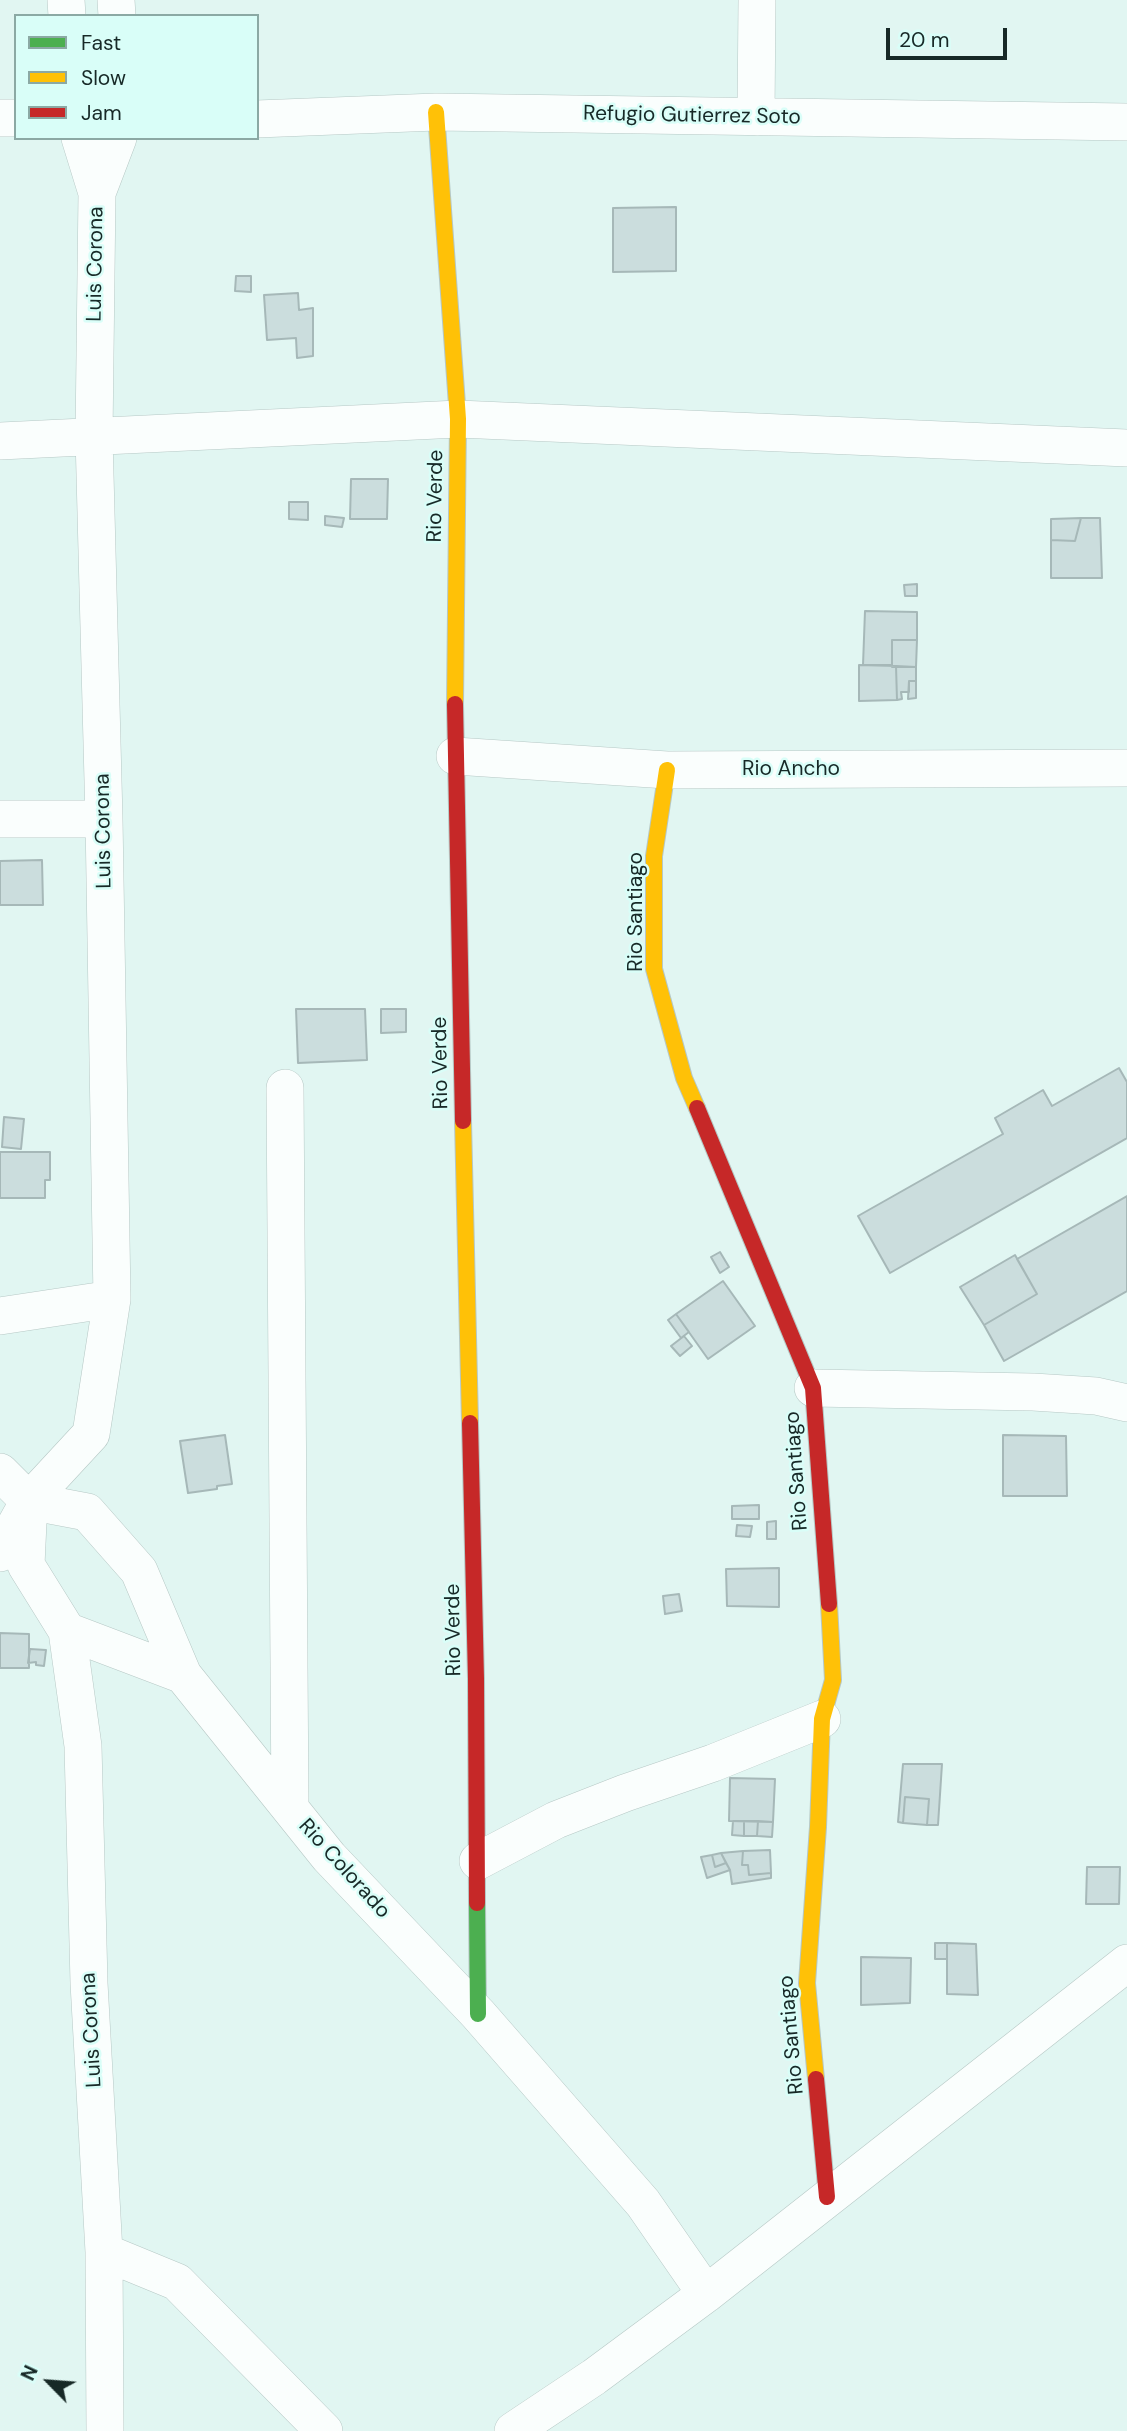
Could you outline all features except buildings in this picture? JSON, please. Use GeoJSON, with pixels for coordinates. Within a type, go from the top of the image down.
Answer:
{"type":"FeatureCollection","features":[{"type":"Feature","properties":{"kind":"street"},"geometry":{"type":"LineString","coordinates":[[757,0],[757,117]]}},
{"type":"Feature","properties":{"kind":"street","name":"Refugio Gutierrez Soto"},"geometry":{"type":"LineString","coordinates":[[259,119],[436,113],[1127,122]]}},
{"type":"Feature","properties":{"kind":"street","name":"Rio Verde"},"geometry":{"type":"LineString","coordinates":[[436,113],[458,419],[455,756],[476,1651],[478,2014]]}},
{"type":"Feature","properties":{"kind":"street","name":"Luis Corona"},"geometry":{"type":"LineString","coordinates":[[0,1553],[29,1501],[91,1434],[112,1299],[94,436],[97,194],[80,140]]}},
{"type":"Feature","properties":{"kind":"street"},"geometry":{"type":"LineString","coordinates":[[97,194],[117,140]]}},
{"type":"Feature","properties":{"kind":"street"},"geometry":{"type":"LineString","coordinates":[[0,441],[458,419],[1127,447]]}},
{"type":"Feature","properties":{"kind":"street","name":"Rio Ancho"},"geometry":{"type":"LineString","coordinates":[[455,756],[667,770],[1127,768]]}},
{"type":"Feature","properties":{"kind":"street","name":"Rio Santiago"},"geometry":{"type":"LineString","coordinates":[[667,770],[654,856],[654,969],[684,1078],[813,1388],[833,1680],[822,1719],[818,1827],[807,1983],[827,2197]]}},
{"type":"Feature","properties":{"kind":"street"},"geometry":{"type":"LineString","coordinates":[[0,819],[104,819]]}},
{"type":"Feature","properties":{"kind":"street"},"geometry":{"type":"LineString","coordinates":[[285,1088],[290,1808]]}},
{"type":"Feature","properties":{"kind":"street"},"geometry":{"type":"LineString","coordinates":[[0,1316],[112,1299]]}},
{"type":"Feature","properties":{"kind":"street"},"geometry":{"type":"LineString","coordinates":[[813,1388],[1033,1392],[1096,1396],[1127,1403]]}},
{"type":"Feature","properties":{"kind":"street"},"geometry":{"type":"LineString","coordinates":[[0,1472],[29,1501],[87,1512],[139,1571],[183,1675]]}},
{"type":"Feature","properties":{"kind":"street"},"geometry":{"type":"LineString","coordinates":[[29,1501],[26,1565],[67,1630]]}},
{"type":"Feature","properties":{"kind":"street","name":"Luis Corona"},"geometry":{"type":"LineString","coordinates":[[67,1630],[83,1746],[89,1983],[104,2252],[105,2431]]}},
{"type":"Feature","properties":{"kind":"street","name":"Rio Colorado"},"geometry":{"type":"LineString","coordinates":[[67,1630],[183,1675],[329,1857],[478,2014],[643,2203],[706,2294]]}},
{"type":"Feature","properties":{"kind":"street"},"geometry":{"type":"LineString","coordinates":[[478,1861],[556,1820],[713,1763],[822,1719]]}},
{"type":"Feature","properties":{"kind":"street"},"geometry":{"type":"LineString","coordinates":[[513,2431],[594,2377],[706,2294],[1127,1963]]}},
{"type":"Feature","properties":{"kind":"street"},"geometry":{"type":"LineString","coordinates":[[104,2252],[177,2282],[324,2431]]}},
{"type":"Feature","properties":{"kind":"traffic: fast"},"geometry":{"type":"LineString","coordinates":[[477,1903],[478,2014]]}},
{"type":"Feature","properties":{"kind":"traffic: slow"},"geometry":{"type":"LineString","coordinates":[[436,112],[458,419],[455,704]]}},
{"type":"Feature","properties":{"kind":"traffic: slow"},"geometry":{"type":"LineString","coordinates":[[667,770],[654,856],[654,969],[684,1078],[697,1108]]}},
{"type":"Feature","properties":{"kind":"traffic: slow"},"geometry":{"type":"LineString","coordinates":[[463,1121],[470,1423]]}},
{"type":"Feature","properties":{"kind":"traffic: slow"},"geometry":{"type":"LineString","coordinates":[[816,2079],[807,1983],[818,1827],[822,1719],[833,1680],[829,1604]]}},
{"type":"Feature","properties":{"kind":"traffic: jam"},"geometry":{"type":"LineString","coordinates":[[455,704],[463,1121]]}},
{"type":"Feature","properties":{"kind":"traffic: jam"},"geometry":{"type":"LineString","coordinates":[[697,1108],[813,1388],[829,1604]]}},
{"type":"Feature","properties":{"kind":"traffic: jam"},"geometry":{"type":"LineString","coordinates":[[470,1423],[476,1679],[477,1903]]}},
{"type":"Feature","properties":{"kind":"traffic: jam"},"geometry":{"type":"LineString","coordinates":[[816,2079],[827,2197]]}}]}
